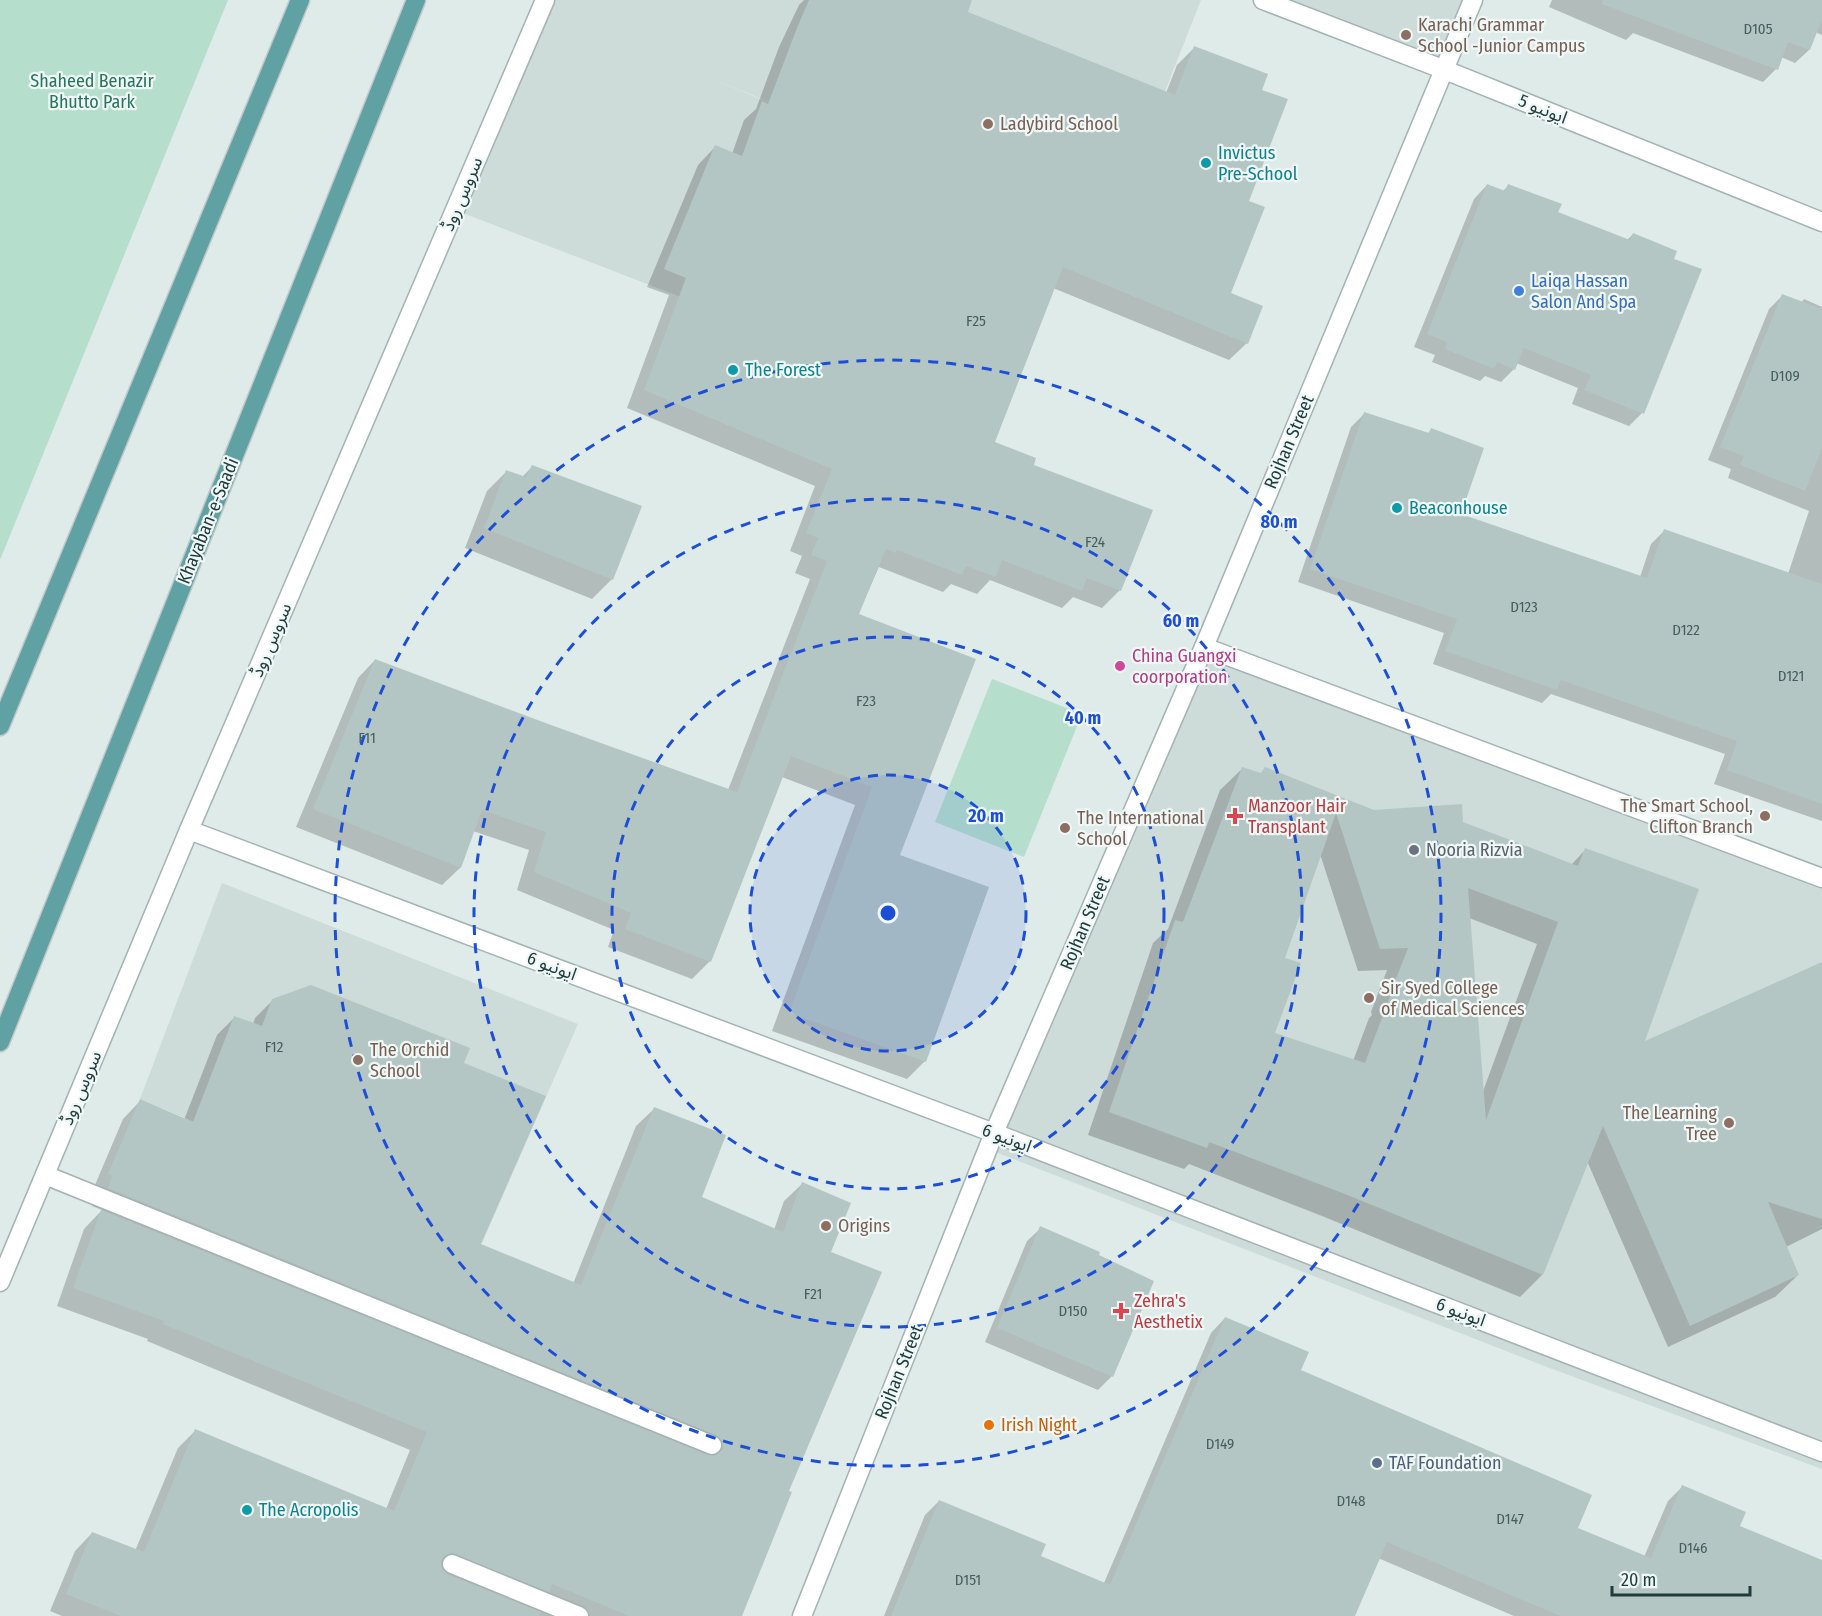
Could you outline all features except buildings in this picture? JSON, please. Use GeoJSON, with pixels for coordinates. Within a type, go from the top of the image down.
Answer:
{"type":"FeatureCollection","features":[{"type":"Feature","properties":{"kind":"main road"},"geometry":{"type":"LineString","coordinates":[[0,726],[300,0]]}},
{"type":"Feature","properties":{"kind":"main road","name":"Khayaban-e-Saadi"},"geometry":{"type":"LineString","coordinates":[[0,1042],[416,0]]}},
{"type":"Feature","properties":{"kind":"street","name":"سروس روڈ"},"geometry":{"type":"LineString","coordinates":[[0,1282],[189,830],[545,0]]}},
{"type":"Feature","properties":{"kind":"street","name":"ایونیو 5"},"geometry":{"type":"LineString","coordinates":[[1263,0],[1445,70],[1822,222]]}},
{"type":"Feature","properties":{"kind":"street","name":"Rojhan Street"},"geometry":{"type":"LineString","coordinates":[[802,1616],[994,1133],[1204,647],[1473,0]]}},
{"type":"Feature","properties":{"kind":"street"},"geometry":{"type":"LineString","coordinates":[[1204,647],[1822,878]]}},
{"type":"Feature","properties":{"kind":"street","name":"ایونیو 6"},"geometry":{"type":"LineString","coordinates":[[189,830],[994,1133],[1822,1452]]}},
{"type":"Feature","properties":{"kind":"street"},"geometry":{"type":"LineString","coordinates":[[45,1175],[712,1445]]}},
{"type":"Feature","properties":{"kind":"street"},"geometry":{"type":"LineString","coordinates":[[452,1564],[579,1616]]}},
{"type":"Feature","properties":{"kind":"shaded area"},"geometry":{"type":"Polygon","coordinates":[[[545,0],[1201,0],[1107,238],[705,76],[918,164],[837,357],[455,210],[545,0]]]}},
{"type":"Feature","properties":{"kind":"shaded area","name":"Karachi Grammar School -Junior Campus"},"geometry":{"type":"Polygon","coordinates":[[[1263,0],[1473,0],[1445,70],[1263,0]]]}},
{"type":"Feature","properties":{"kind":"shaded area","name":"Sir Syed College of Medical Sciences"},"geometry":{"type":"Polygon","coordinates":[[[1204,647],[1822,878],[1822,1469],[1547,1367],[993,1151],[1204,647]]]}},
{"type":"Feature","properties":{"kind":"shaded area","name":"The Orchid School"},"geometry":{"type":"Polygon","coordinates":[[[222,883],[578,1024],[482,1243],[140,1099],[222,883]]]}},
{"type":"Feature","properties":{"kind":"green space","name":"Shaheed Benazir Bhutto Park"},"geometry":{"type":"Polygon","coordinates":[[[0,0],[228,0],[0,560],[0,0]]]}},
{"type":"Feature","properties":{"kind":"green space"},"geometry":{"type":"Polygon","coordinates":[[[992,679],[1082,714],[1024,857],[935,822],[992,679]]]}},
{"type":"Feature","properties":{"kind":"place","name":"Karachi Grammar School -Junior Campus"},"geometry":{"type":"Point","coordinates":[1406,35]}},
{"type":"Feature","properties":{"kind":"place","name":"Ladybird School"},"geometry":{"type":"Point","coordinates":[988,124]}},
{"type":"Feature","properties":{"kind":"place","name":"Invictus Pre-School"},"geometry":{"type":"Point","coordinates":[1206,163]}},
{"type":"Feature","properties":{"kind":"place","name":"Laiqa Hassan Salon And Spa"},"geometry":{"type":"Point","coordinates":[1519,291]}},
{"type":"Feature","properties":{"kind":"place","name":"The Forest"},"geometry":{"type":"Point","coordinates":[733,370]}},
{"type":"Feature","properties":{"kind":"place","name":"Beaconhouse"},"geometry":{"type":"Point","coordinates":[1397,508]}},
{"type":"Feature","properties":{"kind":"place","name":"China Guangxi coorporation"},"geometry":{"type":"Point","coordinates":[1120,666]}},
{"type":"Feature","properties":{"kind":"place","name":"Manzoor Hair Transplant"},"geometry":{"type":"Point","coordinates":[1235,816]}},
{"type":"Feature","properties":{"kind":"place","name":"The Smart School, Clifton Branch"},"geometry":{"type":"Point","coordinates":[1765,816]}},
{"type":"Feature","properties":{"kind":"place","name":"The International School"},"geometry":{"type":"Point","coordinates":[1065,828]}},
{"type":"Feature","properties":{"kind":"place","name":"Nooria Rizvia"},"geometry":{"type":"Point","coordinates":[1414,850]}},
{"type":"Feature","properties":{"kind":"place","name":"Sir Syed College of Medical Sciences"},"geometry":{"type":"Point","coordinates":[1369,998]}},
{"type":"Feature","properties":{"kind":"place","name":"The Orchid School"},"geometry":{"type":"Point","coordinates":[358,1060]}},
{"type":"Feature","properties":{"kind":"place","name":"The Learning Tree"},"geometry":{"type":"Point","coordinates":[1729,1123]}},
{"type":"Feature","properties":{"kind":"place","name":"Origins"},"geometry":{"type":"Point","coordinates":[826,1226]}},
{"type":"Feature","properties":{"kind":"place","name":"Zehra's Aesthetix"},"geometry":{"type":"Point","coordinates":[1121,1311]}},
{"type":"Feature","properties":{"kind":"place","name":"Irish Night"},"geometry":{"type":"Point","coordinates":[989,1425]}},
{"type":"Feature","properties":{"kind":"place","name":"TAF Foundation"},"geometry":{"type":"Point","coordinates":[1377,1463]}},
{"type":"Feature","properties":{"kind":"place","name":"The Acropolis"},"geometry":{"type":"Point","coordinates":[247,1510]}}]}
